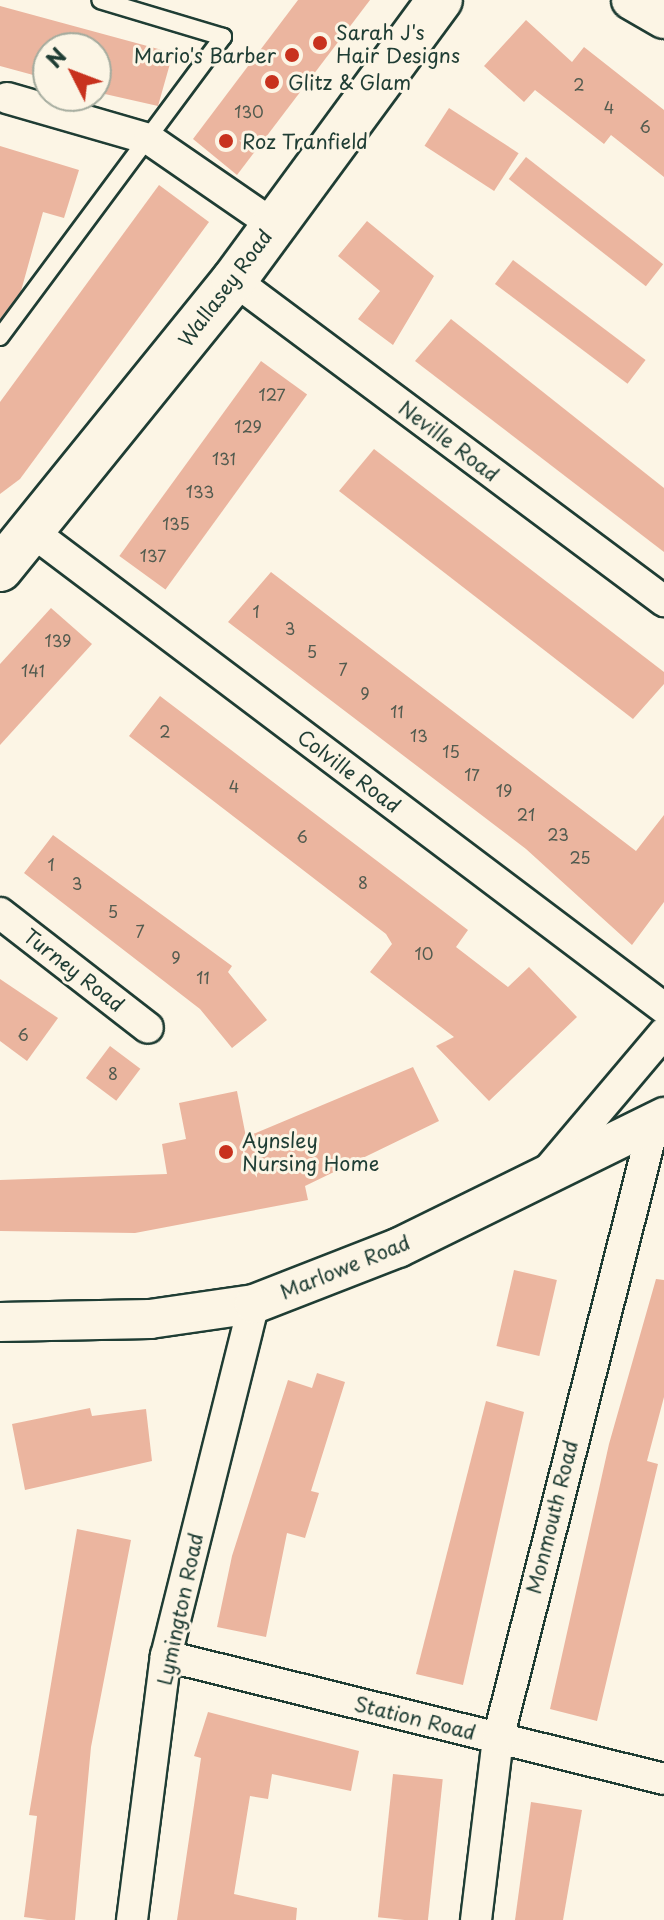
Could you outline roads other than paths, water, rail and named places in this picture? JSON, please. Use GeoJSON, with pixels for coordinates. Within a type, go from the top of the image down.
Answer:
{"type":"FeatureCollection","features":[{"type":"Feature","properties":{"kind":"main road","name":"Wallasey Road"},"geometry":{"type":"LineString","coordinates":[[0,569],[34,533],[234,280],[272,224],[440,0]]}},
{"type":"Feature","properties":{"kind":"street"},"geometry":{"type":"LineString","coordinates":[[631,0],[664,19]]}},
{"type":"Feature","properties":{"kind":"street"},"geometry":{"type":"LineString","coordinates":[[7,98],[149,139],[272,224]]}},
{"type":"Feature","properties":{"kind":"street","name":"Neville Road"},"geometry":{"type":"LineString","coordinates":[[234,280],[664,601]]}},
{"type":"Feature","properties":{"kind":"street","name":"Colville Road"},"geometry":{"type":"LineString","coordinates":[[34,533],[664,1008]]}},
{"type":"Feature","properties":{"kind":"street","name":"Turney Road"},"geometry":{"type":"LineString","coordinates":[[0,913],[148,1028]]}},
{"type":"Feature","properties":{"kind":"street"},"geometry":{"type":"LineString","coordinates":[[549,1169],[664,1033]]}},
{"type":"Feature","properties":{"kind":"street","name":"Marlowe Road"},"geometry":{"type":"LineString","coordinates":[[0,1322],[119,1322],[254,1304],[398,1248],[549,1169],[660,1118]]}},
{"type":"Feature","properties":{"kind":"street","name":"Monmouth Road"},"geometry":{"type":"LineString","coordinates":[[476,1920],[498,1739],[660,1118]]}},
{"type":"Feature","properties":{"kind":"street","name":"Lymington Road"},"geometry":{"type":"LineString","coordinates":[[132,1920],[166,1656],[254,1304]]}},
{"type":"Feature","properties":{"kind":"street","name":"Station Road"},"geometry":{"type":"LineString","coordinates":[[166,1656],[664,1779]]}},
{"type":"Feature","properties":{"kind":"lane"},"geometry":{"type":"LineString","coordinates":[[0,337],[223,37],[100,0]]}},
{"type":"Feature","properties":{"kind":"place","name":"Sarah J's Hair Designs"},"geometry":{"type":"Point","coordinates":[320,43]}},
{"type":"Feature","properties":{"kind":"place","name":"Mario's Barber"},"geometry":{"type":"Point","coordinates":[292,55]}},
{"type":"Feature","properties":{"kind":"place","name":"Glitz & Glam"},"geometry":{"type":"Point","coordinates":[272,82]}},
{"type":"Feature","properties":{"kind":"place","name":"Roz Tranfield"},"geometry":{"type":"Point","coordinates":[226,141]}},
{"type":"Feature","properties":{"kind":"place","name":"Aynsley Nursing Home"},"geometry":{"type":"Point","coordinates":[226,1152]}}]}
